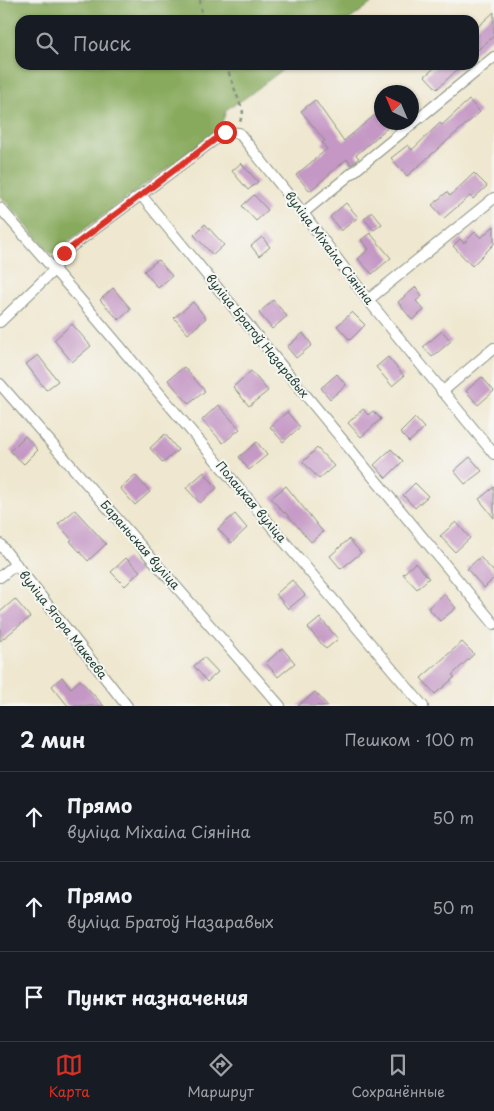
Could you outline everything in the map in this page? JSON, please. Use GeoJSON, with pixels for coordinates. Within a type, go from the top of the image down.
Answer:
{"type":"FeatureCollection","features":[{"type":"Feature","properties":{"kind":"street"},"geometry":{"type":"LineString","coordinates":[[479,69],[494,57]]}},
{"type":"Feature","properties":{"kind":"street"},"geometry":{"type":"LineString","coordinates":[[303,213],[478,70]]}},
{"type":"Feature","properties":{"kind":"street"},"geometry":{"type":"LineString","coordinates":[[0,322],[54,270],[64,253],[225,132],[239,133]]}},
{"type":"Feature","properties":{"kind":"street","name":"вуліца Міхаіла Сіяніна"},"geometry":{"type":"LineString","coordinates":[[239,133],[303,213],[368,300],[494,454]]}},
{"type":"Feature","properties":{"kind":"street","name":"вуліца Братоў Назаравых"},"geometry":{"type":"LineString","coordinates":[[141,195],[494,624]]}},
{"type":"Feature","properties":{"kind":"street"},"geometry":{"type":"LineString","coordinates":[[368,300],[494,198]]}},
{"type":"Feature","properties":{"kind":"street","name":"Полацкая вуліца"},"geometry":{"type":"LineString","coordinates":[[0,208],[79,298],[423,706]]}},
{"type":"Feature","properties":{"kind":"street"},"geometry":{"type":"LineString","coordinates":[[442,392],[494,348]]}},
{"type":"Feature","properties":{"kind":"street","name":"Бараньская вуліца"},"geometry":{"type":"LineString","coordinates":[[0,384],[280,706]]}},
{"type":"Feature","properties":{"kind":"street","name":"вуліца Ягора Макеева"},"geometry":{"type":"LineString","coordinates":[[0,544],[127,706]]}},
{"type":"Feature","properties":{"kind":"street"},"geometry":{"type":"LineString","coordinates":[[0,577],[16,564]]}},
{"type":"Feature","properties":{"kind":"path"},"geometry":{"type":"LineString","coordinates":[[200,0],[202,15]]}},
{"type":"Feature","properties":{"kind":"path"},"geometry":{"type":"LineString","coordinates":[[228,70],[243,112],[239,133]]}},
{"type":"Feature","properties":{"kind":"green space"},"geometry":{"type":"Polygon","coordinates":[[[0,0],[376,0],[356,15],[15,15],[15,70],[282,70],[227,109],[219,130],[51,254],[0,195],[0,0]]]}},
{"type":"Feature","properties":{"kind":"building"},"geometry":{"type":"Polygon","coordinates":[[[494,12],[494,36],[479,49],[479,26],[494,12]]]}},
{"type":"Feature","properties":{"kind":"building"},"geometry":{"type":"Polygon","coordinates":[[[432,70],[457,70],[437,89],[425,76],[432,70]]]}},
{"type":"Feature","properties":{"kind":"building"},"geometry":{"type":"Polygon","coordinates":[[[315,100],[344,141],[374,116],[374,130],[385,130],[356,155],[359,158],[351,165],[347,159],[310,191],[296,175],[327,149],[322,143],[325,141],[301,111],[315,100]]]}},
{"type":"Feature","properties":{"kind":"building"},"geometry":{"type":"Polygon","coordinates":[[[469,100],[480,112],[407,176],[391,158],[408,145],[412,150],[440,123],[442,125],[469,100]]]}},
{"type":"Feature","properties":{"kind":"building"},"geometry":{"type":"Polygon","coordinates":[[[241,163],[258,182],[248,190],[232,171],[241,163]]]}},
{"type":"Feature","properties":{"kind":"building"},"geometry":{"type":"Polygon","coordinates":[[[474,173],[487,186],[473,199],[470,196],[444,218],[432,205],[447,192],[450,196],[474,173]]]}},
{"type":"Feature","properties":{"kind":"building"},"geometry":{"type":"Polygon","coordinates":[[[254,195],[268,210],[256,221],[242,206],[254,195]]]}},
{"type":"Feature","properties":{"kind":"building"},"geometry":{"type":"Polygon","coordinates":[[[346,203],[358,217],[341,231],[330,217],[346,203]]]}},
{"type":"Feature","properties":{"kind":"building"},"geometry":{"type":"Polygon","coordinates":[[[372,212],[382,224],[374,230],[364,219],[372,212]]]}},
{"type":"Feature","properties":{"kind":"building"},"geometry":{"type":"Polygon","coordinates":[[[205,224],[224,245],[213,255],[194,235],[205,224]]]}},
{"type":"Feature","properties":{"kind":"building"},"geometry":{"type":"Polygon","coordinates":[[[494,226],[494,244],[472,266],[453,246],[460,239],[464,243],[475,232],[481,238],[494,226]]]}},
{"type":"Feature","properties":{"kind":"building"},"geometry":{"type":"Polygon","coordinates":[[[370,233],[391,258],[372,274],[358,259],[369,249],[361,240],[370,233]]]}},
{"type":"Feature","properties":{"kind":"building"},"geometry":{"type":"Polygon","coordinates":[[[262,237],[270,247],[259,256],[251,246],[262,237]]]}},
{"type":"Feature","properties":{"kind":"building"},"geometry":{"type":"Polygon","coordinates":[[[158,260],[172,276],[158,288],[144,271],[158,260]]]}},
{"type":"Feature","properties":{"kind":"building"},"geometry":{"type":"Polygon","coordinates":[[[416,287],[422,296],[416,301],[424,310],[412,320],[398,302],[416,287]]]}},
{"type":"Feature","properties":{"kind":"building"},"geometry":{"type":"Polygon","coordinates":[[[113,288],[131,309],[119,320],[100,300],[113,288]]]}},
{"type":"Feature","properties":{"kind":"building"},"geometry":{"type":"Polygon","coordinates":[[[273,300],[287,316],[272,329],[259,313],[273,300]]]}},
{"type":"Feature","properties":{"kind":"building"},"geometry":{"type":"Polygon","coordinates":[[[193,302],[206,318],[188,334],[174,318],[193,302]]]}},
{"type":"Feature","properties":{"kind":"building"},"geometry":{"type":"Polygon","coordinates":[[[352,312],[365,325],[350,340],[337,326],[352,312]]]}},
{"type":"Feature","properties":{"kind":"building"},"geometry":{"type":"Polygon","coordinates":[[[72,324],[91,346],[72,362],[54,340],[72,324]]]}},
{"type":"Feature","properties":{"kind":"building"},"geometry":{"type":"Polygon","coordinates":[[[442,331],[451,341],[432,357],[423,347],[442,331]]]}},
{"type":"Feature","properties":{"kind":"building"},"geometry":{"type":"Polygon","coordinates":[[[303,333],[312,345],[296,358],[287,347],[303,333]]]}},
{"type":"Feature","properties":{"kind":"building"},"geometry":{"type":"Polygon","coordinates":[[[38,355],[58,381],[46,390],[26,364],[38,355]]]}},
{"type":"Feature","properties":{"kind":"building"},"geometry":{"type":"Polygon","coordinates":[[[388,357],[404,376],[392,386],[376,367],[388,357]]]}},
{"type":"Feature","properties":{"kind":"building"},"geometry":{"type":"Polygon","coordinates":[[[184,367],[205,391],[189,404],[168,380],[184,367]]]}},
{"type":"Feature","properties":{"kind":"building"},"geometry":{"type":"Polygon","coordinates":[[[251,371],[268,391],[249,406],[233,387],[251,371]]]}},
{"type":"Feature","properties":{"kind":"building"},"geometry":{"type":"Polygon","coordinates":[[[337,374],[346,385],[330,399],[321,388],[337,374]]]}},
{"type":"Feature","properties":{"kind":"building"},"geometry":{"type":"Polygon","coordinates":[[[482,377],[494,391],[478,405],[466,391],[482,377]]]}},
{"type":"Feature","properties":{"kind":"building"},"geometry":{"type":"Polygon","coordinates":[[[218,405],[240,429],[223,443],[202,420],[218,405]]]}},
{"type":"Feature","properties":{"kind":"building"},"geometry":{"type":"Polygon","coordinates":[[[363,409],[368,415],[373,411],[381,419],[361,437],[348,423],[363,409]]]}},
{"type":"Feature","properties":{"kind":"building"},"geometry":{"type":"Polygon","coordinates":[[[287,412],[300,427],[283,442],[270,427],[287,412]]]}},
{"type":"Feature","properties":{"kind":"building"},"geometry":{"type":"Polygon","coordinates":[[[415,418],[424,428],[409,442],[400,433],[415,418]]]}},
{"type":"Feature","properties":{"kind":"building"},"geometry":{"type":"Polygon","coordinates":[[[165,434],[178,450],[163,463],[150,448],[165,434]]]}},
{"type":"Feature","properties":{"kind":"building"},"geometry":{"type":"Polygon","coordinates":[[[25,436],[38,450],[24,464],[10,451],[25,436]]]}},
{"type":"Feature","properties":{"kind":"building"},"geometry":{"type":"Polygon","coordinates":[[[257,442],[267,455],[249,470],[239,457],[257,442]]]}},
{"type":"Feature","properties":{"kind":"building"},"geometry":{"type":"Polygon","coordinates":[[[317,448],[334,466],[319,479],[303,462],[317,448]]]}},
{"type":"Feature","properties":{"kind":"building"},"geometry":{"type":"Polygon","coordinates":[[[391,449],[403,461],[386,478],[374,465],[391,449]]]}},
{"type":"Feature","properties":{"kind":"building"},"geometry":{"type":"Polygon","coordinates":[[[470,457],[482,471],[465,484],[454,471],[470,457]]]}},
{"type":"Feature","properties":{"kind":"building"},"geometry":{"type":"Polygon","coordinates":[[[204,472],[217,488],[200,503],[186,488],[204,472]]]}},
{"type":"Feature","properties":{"kind":"building"},"geometry":{"type":"Polygon","coordinates":[[[135,475],[150,492],[135,505],[120,488],[135,475]]]}},
{"type":"Feature","properties":{"kind":"building"},"geometry":{"type":"Polygon","coordinates":[[[415,483],[428,496],[415,508],[403,495],[415,483]]]}},
{"type":"Feature","properties":{"kind":"building"},"geometry":{"type":"Polygon","coordinates":[[[286,486],[323,532],[311,542],[271,498],[286,486]]]}},
{"type":"Feature","properties":{"kind":"building"},"geometry":{"type":"Polygon","coordinates":[[[494,487],[494,518],[479,499],[494,487]]]}},
{"type":"Feature","properties":{"kind":"building"},"geometry":{"type":"Polygon","coordinates":[[[75,510],[106,544],[88,561],[58,524],[75,510]]]}},
{"type":"Feature","properties":{"kind":"building"},"geometry":{"type":"Polygon","coordinates":[[[235,514],[247,528],[231,543],[218,529],[235,514]]]}},
{"type":"Feature","properties":{"kind":"building"},"geometry":{"type":"Polygon","coordinates":[[[456,522],[470,538],[455,552],[440,536],[456,522]]]}},
{"type":"Feature","properties":{"kind":"building"},"geometry":{"type":"Polygon","coordinates":[[[349,539],[361,553],[341,569],[330,556],[349,539]]]}},
{"type":"Feature","properties":{"kind":"building"},"geometry":{"type":"Polygon","coordinates":[[[480,557],[494,572],[494,578],[484,588],[467,569],[480,557]]]}},
{"type":"Feature","properties":{"kind":"building"},"geometry":{"type":"Polygon","coordinates":[[[126,558],[140,571],[125,586],[111,572],[126,558]]]}},
{"type":"Feature","properties":{"kind":"building"},"geometry":{"type":"Polygon","coordinates":[[[415,563],[429,578],[417,589],[403,574],[415,563]]]}},
{"type":"Feature","properties":{"kind":"building"},"geometry":{"type":"Polygon","coordinates":[[[292,580],[305,595],[288,609],[276,594],[292,580]]]}},
{"type":"Feature","properties":{"kind":"building"},"geometry":{"type":"Polygon","coordinates":[[[444,594],[456,608],[440,621],[428,608],[444,594]]]}},
{"type":"Feature","properties":{"kind":"building"},"geometry":{"type":"Polygon","coordinates":[[[15,599],[30,617],[0,641],[0,612],[15,599]]]}},
{"type":"Feature","properties":{"kind":"building"},"geometry":{"type":"Polygon","coordinates":[[[320,618],[338,639],[326,649],[308,628],[320,618]]]}},
{"type":"Feature","properties":{"kind":"building"},"geometry":{"type":"Polygon","coordinates":[[[462,642],[474,654],[452,675],[455,677],[435,694],[421,678],[462,642]]]}},
{"type":"Feature","properties":{"kind":"building"},"geometry":{"type":"Polygon","coordinates":[[[282,648],[295,663],[278,677],[266,663],[282,648]]]}},
{"type":"Feature","properties":{"kind":"building"},"geometry":{"type":"Polygon","coordinates":[[[204,657],[218,672],[207,682],[194,666],[204,657]]]}},
{"type":"Feature","properties":{"kind":"building"},"geometry":{"type":"Polygon","coordinates":[[[62,677],[71,688],[80,680],[104,706],[68,706],[52,686],[62,677]]]}},
{"type":"Feature","properties":{"kind":"building"},"geometry":{"type":"Polygon","coordinates":[[[315,692],[328,706],[298,706],[315,692]]]}},
{"type":"Feature","properties":{"kind":"route"},"geometry":{"type":"LineString","coordinates":[[64,253],[225,132]]}}]}
